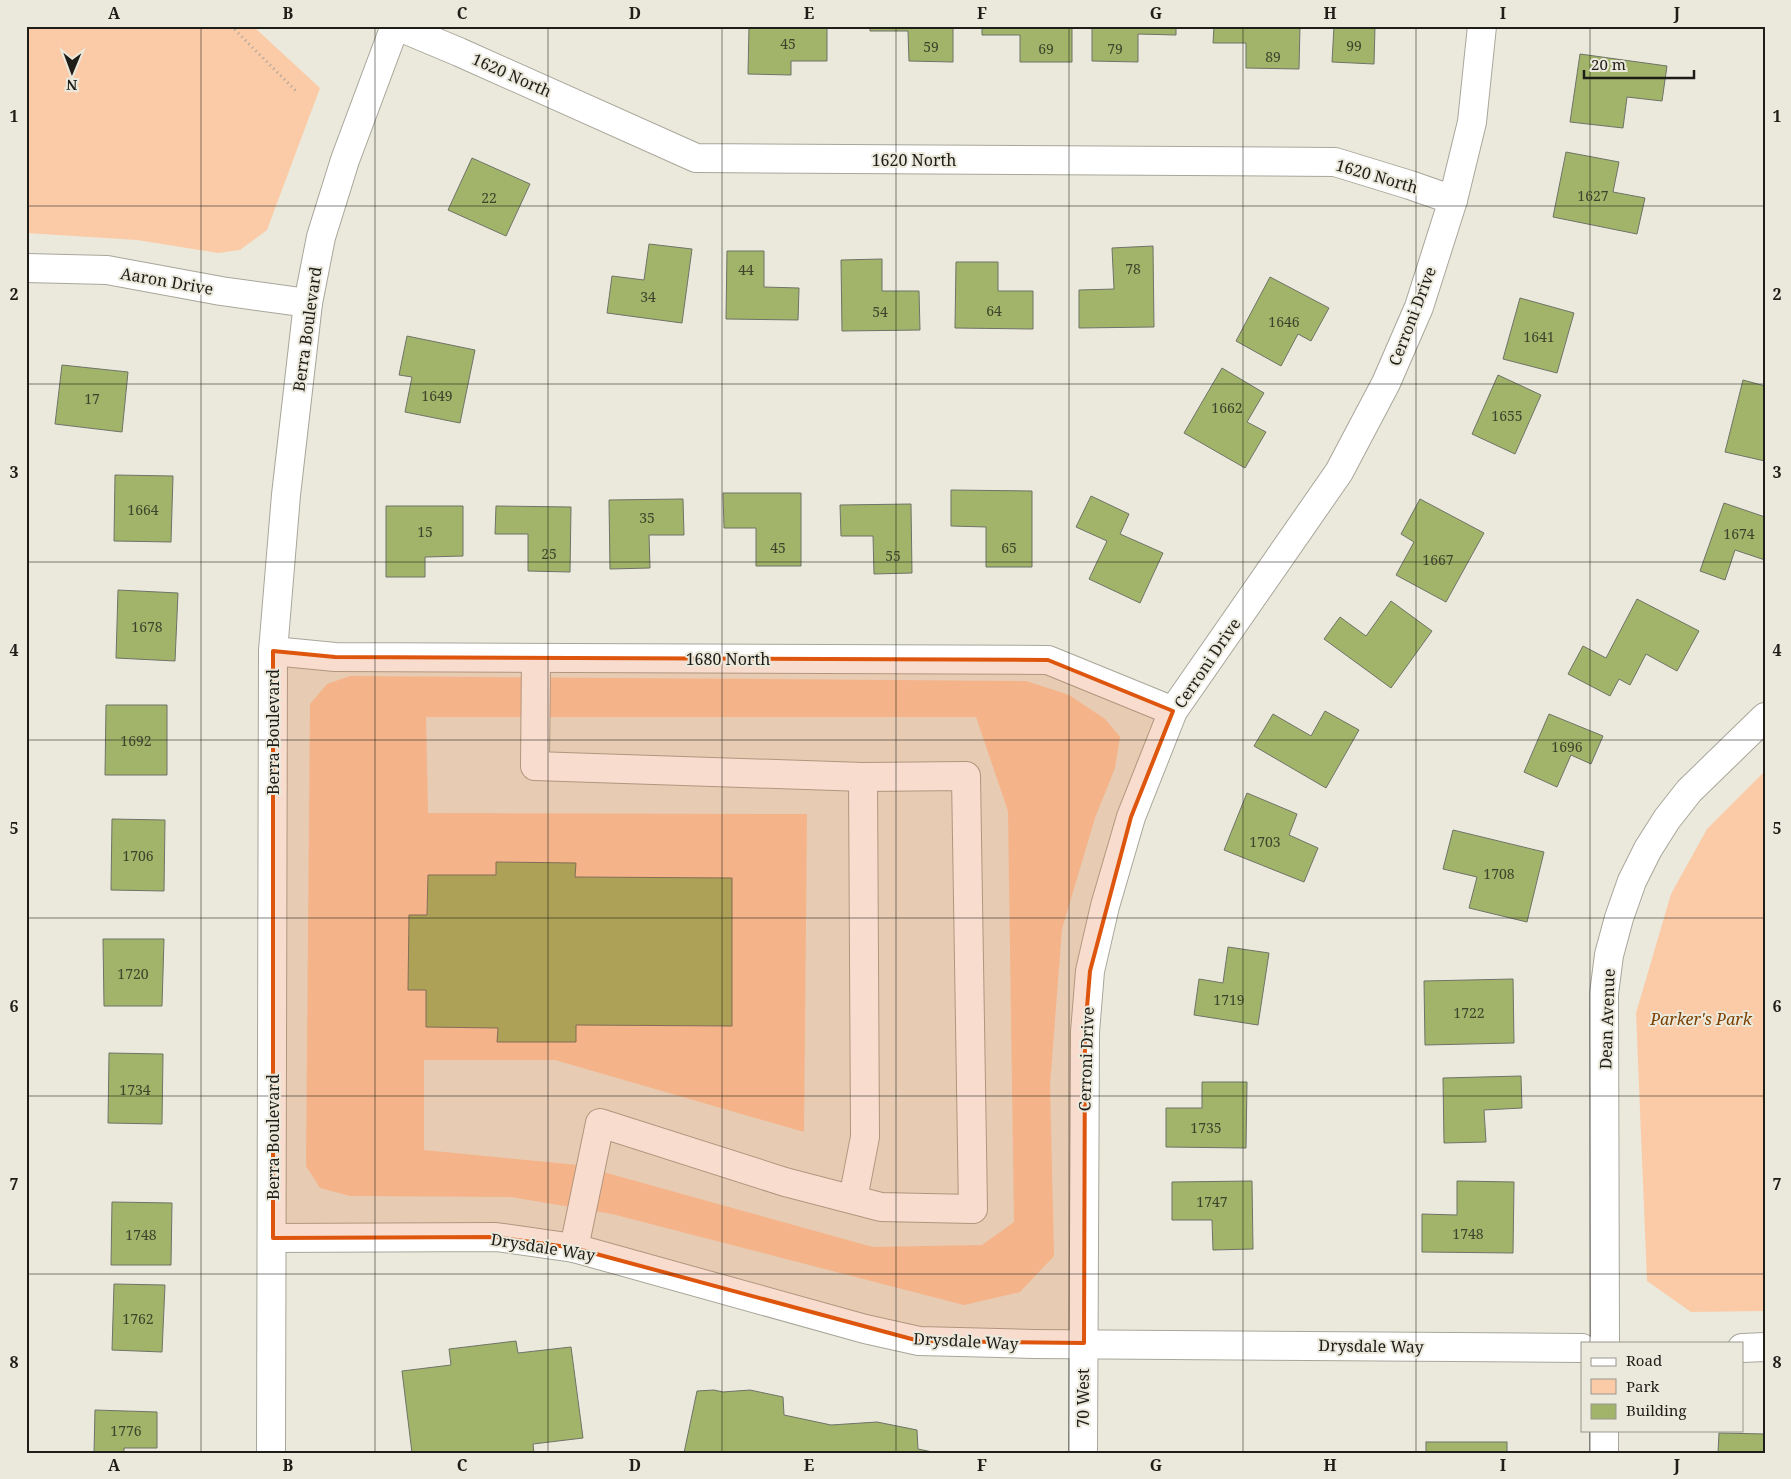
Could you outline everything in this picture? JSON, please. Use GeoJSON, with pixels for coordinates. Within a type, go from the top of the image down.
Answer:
{"type":"FeatureCollection","features":[{"type":"Feature","properties":{"kind":"street","name":"1620 North"},"geometry":{"type":"LineString","coordinates":[[396,26],[459,52],[696,158],[1335,162],[1452,200]]}},
{"type":"Feature","properties":{"kind":"street","name":"Berra Boulevard"},"geometry":{"type":"LineString","coordinates":[[271,1453],[273,651],[286,495],[308,303],[321,238],[346,160],[396,26]]}},
{"type":"Feature","properties":{"kind":"street","name":"Cerroni Drive"},"geometry":{"type":"LineString","coordinates":[[1084,1343],[1085,1032],[1090,971],[1105,906],[1131,818],[1173,711],[1339,472],[1386,382],[1418,307],[1452,200],[1472,122],[1482,26]]}},
{"type":"Feature","properties":{"kind":"street","name":"Aaron Drive"},"geometry":{"type":"LineString","coordinates":[[26,268],[107,270],[221,291],[308,303]]}},
{"type":"Feature","properties":{"kind":"street","name":"1680 North"},"geometry":{"type":"LineString","coordinates":[[273,651],[335,657],[1048,660],[1173,711]]}},
{"type":"Feature","properties":{"kind":"street"},"geometry":{"type":"LineString","coordinates":[[536,658],[535,766],[863,777],[966,776],[973,1210],[881,1207],[785,1182],[600,1123],[574,1248]]}},
{"type":"Feature","properties":{"kind":"street","name":"Dean Avenue"},"geometry":{"type":"LineString","coordinates":[[1605,1342],[1604,994],[1618,918],[1636,873],[1648,849],[1667,819],[1689,790],[1765,717]]}},
{"type":"Feature","properties":{"kind":"street"},"geometry":{"type":"LineString","coordinates":[[852,1199],[865,1137],[863,777]]}},
{"type":"Feature","properties":{"kind":"street","name":"Drysdale Way"},"geometry":{"type":"LineString","coordinates":[[273,1238],[496,1237],[574,1248],[865,1329],[919,1341],[1581,1348]]}},
{"type":"Feature","properties":{"kind":"street","name":"70 West"},"geometry":{"type":"LineString","coordinates":[[1083,1453],[1084,1343]]}},
{"type":"Feature","properties":{"kind":"street"},"geometry":{"type":"LineString","coordinates":[[1744,1348],[1765,1347]]}},
{"type":"Feature","properties":{"kind":"street"},"geometry":{"type":"LineString","coordinates":[[1604,1432],[1604,1453]]}},
{"type":"Feature","properties":{"kind":"path"},"geometry":{"type":"LineString","coordinates":[[231,26],[298,93]]}},
{"type":"Feature","properties":{"kind":"highlighted area"},"geometry":{"type":"Polygon","coordinates":[[[273,651],[335,657],[1048,660],[1173,711],[1131,817],[1090,971],[1085,1032],[1084,1343],[919,1341],[574,1248],[496,1237],[273,1238],[273,651]]]}},
{"type":"Feature","properties":{"kind":"green space"},"geometry":{"type":"Polygon","coordinates":[[[26,26],[253,26],[320,88],[267,230],[240,250],[218,253],[137,240],[26,233],[26,26]]]}},
{"type":"Feature","properties":{"kind":"green space"},"geometry":{"type":"Polygon","coordinates":[[[350,676],[1026,681],[1069,695],[1105,719],[1120,737],[1115,768],[1095,818],[1062,929],[1050,1085],[1054,1256],[1020,1292],[964,1305],[612,1214],[511,1197],[350,1196],[320,1188],[306,1166],[310,704],[327,684],[350,676]],[[426,717],[428,813],[807,814],[804,1132],[555,1060],[424,1060],[424,1150],[578,1165],[873,1247],[982,1245],[1014,1222],[1008,811],[976,717],[426,717]],[[496,862],[496,875],[428,875],[427,915],[409,916],[409,990],[426,990],[498,1028],[498,1042],[576,1042],[576,1025],[732,1026],[732,878],[575,877],[575,863],[496,862]]]}},
{"type":"Feature","properties":{"kind":"green space","name":"Parker's Park"},"geometry":{"type":"Polygon","coordinates":[[[1765,771],[1765,1311],[1691,1312],[1647,1281],[1636,1013],[1671,894],[1707,829],[1765,771]]]}},
{"type":"Feature","properties":{"kind":"building"},"geometry":{"type":"Polygon","coordinates":[[[749,26],[827,26],[827,61],[791,61],[791,75],[748,74],[749,26]]]}},
{"type":"Feature","properties":{"kind":"building"},"geometry":{"type":"Polygon","coordinates":[[[870,26],[953,26],[953,62],[909,61],[908,31],[870,31],[870,26]]]}},
{"type":"Feature","properties":{"kind":"building"},"geometry":{"type":"Polygon","coordinates":[[[982,26],[1072,26],[1072,62],[1020,62],[1020,35],[982,35],[982,26]]]}},
{"type":"Feature","properties":{"kind":"building"},"geometry":{"type":"Polygon","coordinates":[[[1092,26],[1176,26],[1176,35],[1138,34],[1138,62],[1092,61],[1092,26]]]}},
{"type":"Feature","properties":{"kind":"building"},"geometry":{"type":"Polygon","coordinates":[[[1214,26],[1300,26],[1299,69],[1246,68],[1246,43],[1213,43],[1214,26]]]}},
{"type":"Feature","properties":{"kind":"building"},"geometry":{"type":"Polygon","coordinates":[[[1334,26],[1403,26],[1403,28],[1375,27],[1374,64],[1332,62],[1334,26]]]}},
{"type":"Feature","properties":{"kind":"building"},"geometry":{"type":"Polygon","coordinates":[[[1580,54],[1667,66],[1662,101],[1627,97],[1623,128],[1570,122],[1580,54]]]}},
{"type":"Feature","properties":{"kind":"building"},"geometry":{"type":"Polygon","coordinates":[[[1566,152],[1619,162],[1613,192],[1645,198],[1637,234],[1553,217],[1566,152]]]}},
{"type":"Feature","properties":{"kind":"building"},"geometry":{"type":"Polygon","coordinates":[[[472,158],[530,184],[506,236],[448,210],[472,158]]]}},
{"type":"Feature","properties":{"kind":"building"},"geometry":{"type":"Polygon","coordinates":[[[649,244],[692,249],[682,323],[607,313],[612,276],[644,280],[649,244]]]}},
{"type":"Feature","properties":{"kind":"building"},"geometry":{"type":"Polygon","coordinates":[[[1153,246],[1154,327],[1079,328],[1079,290],[1114,289],[1112,248],[1153,246]]]}},
{"type":"Feature","properties":{"kind":"building"},"geometry":{"type":"Polygon","coordinates":[[[727,251],[764,251],[764,287],[799,288],[798,320],[726,319],[727,251]]]}},
{"type":"Feature","properties":{"kind":"building"},"geometry":{"type":"Polygon","coordinates":[[[882,259],[882,291],[919,291],[920,330],[842,331],[841,260],[882,259]]]}},
{"type":"Feature","properties":{"kind":"building"},"geometry":{"type":"Polygon","coordinates":[[[956,262],[998,262],[998,291],[1033,291],[1033,329],[955,328],[956,262]]]}},
{"type":"Feature","properties":{"kind":"building"},"geometry":{"type":"Polygon","coordinates":[[[1270,277],[1329,308],[1311,341],[1298,334],[1281,366],[1236,341],[1270,277]]]}},
{"type":"Feature","properties":{"kind":"building"},"geometry":{"type":"Polygon","coordinates":[[[1520,298],[1574,313],[1557,373],[1503,359],[1520,298]]]}},
{"type":"Feature","properties":{"kind":"building"},"geometry":{"type":"Polygon","coordinates":[[[407,336],[475,350],[460,423],[405,412],[412,377],[399,375],[407,336]]]}},
{"type":"Feature","properties":{"kind":"building"},"geometry":{"type":"Polygon","coordinates":[[[62,365],[128,372],[122,432],[55,424],[62,365]]]}},
{"type":"Feature","properties":{"kind":"building"},"geometry":{"type":"Polygon","coordinates":[[[1222,368],[1264,393],[1247,422],[1266,432],[1245,468],[1184,433],[1222,368]]]}},
{"type":"Feature","properties":{"kind":"building"},"geometry":{"type":"Polygon","coordinates":[[[1498,375],[1541,395],[1515,454],[1472,434],[1498,375]]]}},
{"type":"Feature","properties":{"kind":"building"},"geometry":{"type":"Polygon","coordinates":[[[1743,380],[1765,386],[1765,461],[1725,452],[1743,380]]]}},
{"type":"Feature","properties":{"kind":"building"},"geometry":{"type":"Polygon","coordinates":[[[115,475],[173,476],[171,542],[114,541],[115,475]]]}},
{"type":"Feature","properties":{"kind":"building"},"geometry":{"type":"Polygon","coordinates":[[[951,490],[1032,491],[1032,567],[986,567],[986,527],[951,526],[951,490]]]}},
{"type":"Feature","properties":{"kind":"building"},"geometry":{"type":"Polygon","coordinates":[[[723,493],[801,493],[801,566],[756,566],[756,528],[724,528],[723,493]]]}},
{"type":"Feature","properties":{"kind":"building"},"geometry":{"type":"Polygon","coordinates":[[[1091,496],[1129,514],[1120,534],[1163,553],[1140,603],[1089,579],[1107,541],[1076,527],[1091,496]]]}},
{"type":"Feature","properties":{"kind":"building"},"geometry":{"type":"Polygon","coordinates":[[[683,499],[684,535],[649,535],[650,568],[610,569],[609,500],[683,499]]]}},
{"type":"Feature","properties":{"kind":"building"},"geometry":{"type":"Polygon","coordinates":[[[1420,499],[1484,533],[1446,602],[1396,575],[1414,542],[1401,534],[1420,499]]]}},
{"type":"Feature","properties":{"kind":"building"},"geometry":{"type":"Polygon","coordinates":[[[1724,503],[1765,517],[1765,560],[1735,550],[1725,580],[1700,571],[1724,503]]]}},
{"type":"Feature","properties":{"kind":"building"},"geometry":{"type":"Polygon","coordinates":[[[911,504],[912,573],[874,574],[873,536],[841,536],[840,505],[911,504]]]}},
{"type":"Feature","properties":{"kind":"building"},"geometry":{"type":"Polygon","coordinates":[[[386,506],[463,506],[463,556],[425,557],[425,577],[386,577],[386,506]]]}},
{"type":"Feature","properties":{"kind":"building"},"geometry":{"type":"Polygon","coordinates":[[[496,506],[571,507],[570,572],[528,571],[528,534],[495,534],[496,506]]]}},
{"type":"Feature","properties":{"kind":"building"},"geometry":{"type":"Polygon","coordinates":[[[118,590],[178,593],[175,661],[116,658],[118,590]]]}},
{"type":"Feature","properties":{"kind":"building"},"geometry":{"type":"Polygon","coordinates":[[[1637,599],[1699,631],[1677,671],[1646,654],[1630,685],[1619,679],[1610,696],[1568,674],[1583,646],[1606,658],[1637,599]]]}},
{"type":"Feature","properties":{"kind":"building"},"geometry":{"type":"Polygon","coordinates":[[[1391,601],[1432,631],[1391,688],[1324,639],[1340,617],[1366,636],[1391,601]]]}},
{"type":"Feature","properties":{"kind":"building"},"geometry":{"type":"Polygon","coordinates":[[[106,705],[167,705],[167,775],[105,775],[106,705]]]}},
{"type":"Feature","properties":{"kind":"building"},"geometry":{"type":"Polygon","coordinates":[[[1325,711],[1359,730],[1326,788],[1254,746],[1273,714],[1311,736],[1325,711]]]}},
{"type":"Feature","properties":{"kind":"building"},"geometry":{"type":"Polygon","coordinates":[[[1549,714],[1603,736],[1591,764],[1571,755],[1557,787],[1524,772],[1549,714]]]}},
{"type":"Feature","properties":{"kind":"building"},"geometry":{"type":"Polygon","coordinates":[[[1247,793],[1297,814],[1289,835],[1318,848],[1304,882],[1224,850],[1247,793]]]}},
{"type":"Feature","properties":{"kind":"building"},"geometry":{"type":"Polygon","coordinates":[[[112,819],[165,820],[164,891],[111,890],[112,819]]]}},
{"type":"Feature","properties":{"kind":"building"},"geometry":{"type":"Polygon","coordinates":[[[1453,830],[1544,852],[1527,922],[1469,908],[1477,877],[1443,869],[1453,830]]]}},
{"type":"Feature","properties":{"kind":"building"},"geometry":{"type":"Polygon","coordinates":[[[496,862],[576,863],[575,877],[732,878],[732,1026],[576,1025],[576,1042],[497,1042],[498,1028],[426,1027],[426,990],[408,990],[409,915],[427,915],[428,875],[496,875],[496,862]]]}},
{"type":"Feature","properties":{"kind":"building"},"geometry":{"type":"Polygon","coordinates":[[[103,939],[164,939],[162,1006],[104,1006],[103,939]]]}},
{"type":"Feature","properties":{"kind":"building"},"geometry":{"type":"Polygon","coordinates":[[[1228,947],[1269,953],[1258,1025],[1194,1015],[1199,979],[1223,983],[1228,947]]]}},
{"type":"Feature","properties":{"kind":"building"},"geometry":{"type":"Polygon","coordinates":[[[1513,979],[1514,1043],[1425,1045],[1424,981],[1513,979]]]}},
{"type":"Feature","properties":{"kind":"building"},"geometry":{"type":"Polygon","coordinates":[[[109,1053],[163,1054],[162,1124],[108,1123],[109,1053]]]}},
{"type":"Feature","properties":{"kind":"building"},"geometry":{"type":"Polygon","coordinates":[[[1521,1076],[1522,1108],[1484,1110],[1486,1142],[1444,1143],[1443,1078],[1521,1076]]]}},
{"type":"Feature","properties":{"kind":"building"},"geometry":{"type":"Polygon","coordinates":[[[1202,1082],[1247,1082],[1246,1148],[1166,1147],[1166,1108],[1202,1108],[1202,1082]]]}},
{"type":"Feature","properties":{"kind":"building"},"geometry":{"type":"Polygon","coordinates":[[[1252,1181],[1253,1249],[1213,1250],[1212,1220],[1172,1220],[1172,1182],[1252,1181]]]}},
{"type":"Feature","properties":{"kind":"building"},"geometry":{"type":"Polygon","coordinates":[[[1457,1181],[1514,1182],[1513,1253],[1422,1252],[1422,1214],[1457,1215],[1457,1181]]]}},
{"type":"Feature","properties":{"kind":"building"},"geometry":{"type":"Polygon","coordinates":[[[112,1202],[172,1203],[171,1265],[111,1265],[112,1202]]]}},
{"type":"Feature","properties":{"kind":"building"},"geometry":{"type":"Polygon","coordinates":[[[114,1284],[165,1285],[162,1352],[112,1350],[114,1284]]]}},
{"type":"Feature","properties":{"kind":"building"},"geometry":{"type":"Polygon","coordinates":[[[516,1341],[518,1353],[571,1347],[583,1438],[533,1444],[534,1453],[412,1453],[402,1371],[451,1365],[449,1349],[516,1341]]]}},
{"type":"Feature","properties":{"kind":"building"},"geometry":{"type":"Polygon","coordinates":[[[714,1390],[723,1392],[750,1390],[783,1397],[784,1415],[831,1425],[877,1422],[917,1430],[918,1449],[937,1453],[684,1453],[697,1391],[714,1390]]]}},
{"type":"Feature","properties":{"kind":"building"},"geometry":{"type":"Polygon","coordinates":[[[95,1410],[157,1412],[157,1448],[124,1448],[124,1453],[94,1453],[95,1410]]]}},
{"type":"Feature","properties":{"kind":"building"},"geometry":{"type":"Polygon","coordinates":[[[1719,1433],[1765,1434],[1765,1453],[1718,1453],[1719,1433]]]}},
{"type":"Feature","properties":{"kind":"building"},"geometry":{"type":"Polygon","coordinates":[[[1426,1442],[1507,1442],[1507,1453],[1426,1453],[1426,1442]]]}}]}
